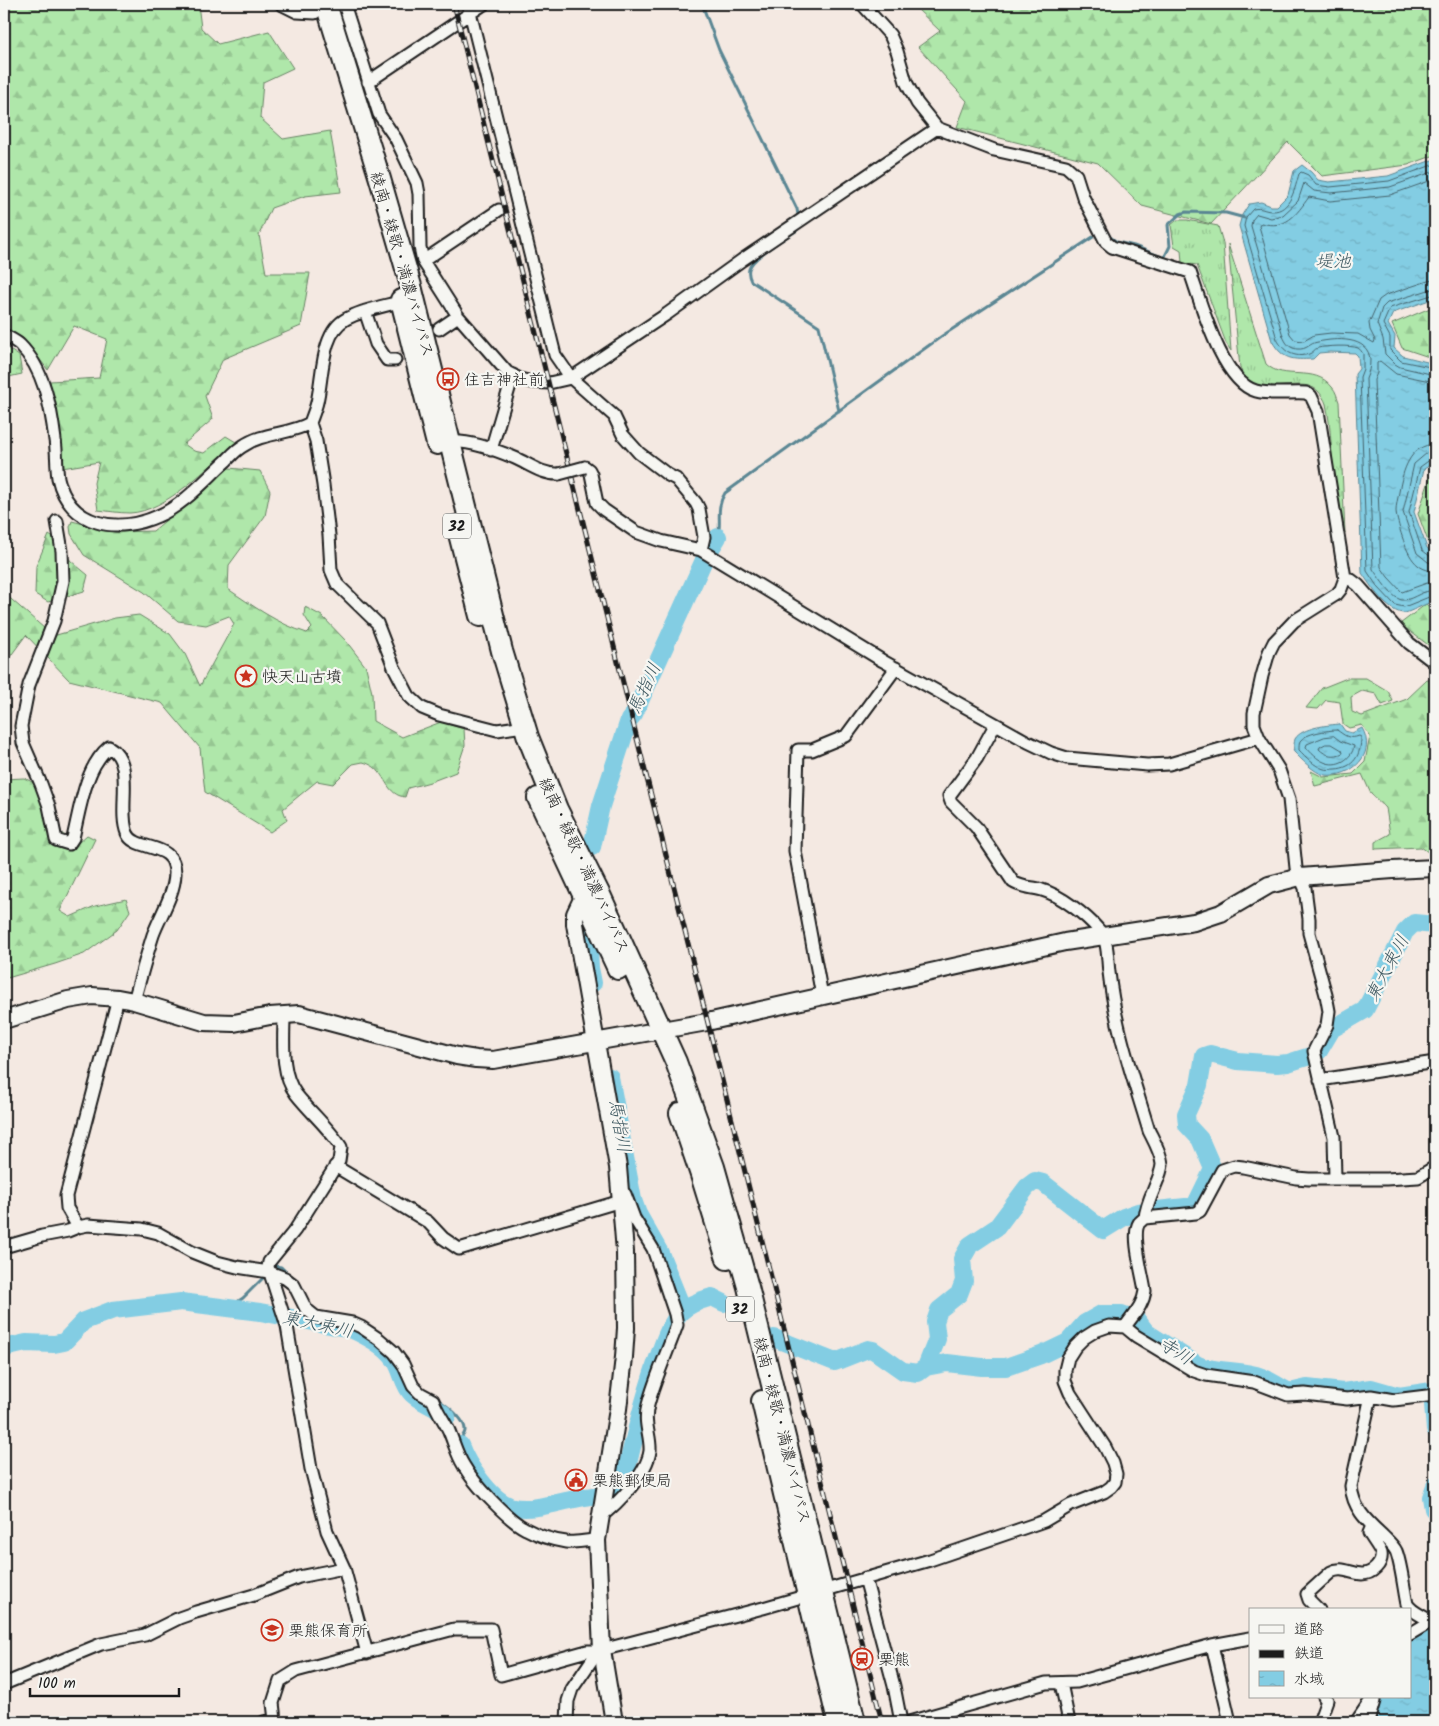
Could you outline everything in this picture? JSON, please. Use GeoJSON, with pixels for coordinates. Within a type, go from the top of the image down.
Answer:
{"type":"FeatureCollection","features":[{"type":"Feature","properties":{"kind":"highway","name":"綾南・綾歌・満濃バイパス"},"geometry":{"type":"LineString","coordinates":[[317,7],[380,178],[488,650],[518,727],[600,895],[654,1031]]}},
{"type":"Feature","properties":{"kind":"highway","name":"綾南・綾歌・満濃バイパス"},"geometry":{"type":"LineString","coordinates":[[407,300],[450,442],[502,651],[518,727],[521,757],[545,815],[583,897],[654,1031],[676,1062],[714,1167],[733,1230],[812,1554],[816,1592],[838,1722]]}},
{"type":"Feature","properties":{"kind":"highway","name":"綾南・綾歌・満濃バイパス"},"geometry":{"type":"LineString","coordinates":[[816,1592],[855,1722]]}},
{"type":"Feature","properties":{"kind":"street"},"geometry":{"type":"LineString","coordinates":[[281,4],[297,12],[317,7]]}},
{"type":"Feature","properties":{"kind":"street"},"geometry":{"type":"LineString","coordinates":[[340,4],[345,7],[378,114],[396,140],[417,183],[420,247],[423,261],[458,316],[507,372],[520,379],[532,382],[549,383],[571,378],[937,128]]}},
{"type":"Feature","properties":{"kind":"street"},"geometry":{"type":"LineString","coordinates":[[368,82],[469,9],[484,4]]}},
{"type":"Feature","properties":{"kind":"street"},"geometry":{"type":"LineString","coordinates":[[862,4],[890,35],[906,82],[917,103],[937,128],[994,150],[1066,166],[1076,176],[1083,197],[1106,242],[1112,247],[1190,272],[1216,343],[1228,367],[1240,382],[1249,389],[1258,392],[1306,393],[1311,396],[1318,411],[1345,578],[1336,594],[1294,621],[1274,642],[1262,676],[1254,712],[1254,726],[1259,738],[1279,770],[1289,799],[1296,868],[1305,888],[1309,933],[1329,1011],[1327,1025],[1315,1054],[1334,1137],[1334,1178]]}},
{"type":"Feature","properties":{"kind":"street"},"geometry":{"type":"LineString","coordinates":[[469,9],[554,355],[571,378],[614,416],[623,435],[639,453],[676,479],[696,503],[699,509],[706,553]]}},
{"type":"Feature","properties":{"kind":"street"},"geometry":{"type":"LineString","coordinates":[[423,261],[499,210]]}},
{"type":"Feature","properties":{"kind":"street"},"geometry":{"type":"LineString","coordinates":[[407,300],[365,311],[346,319],[331,333],[327,346],[318,398],[310,423],[316,441],[323,485],[331,570],[337,584],[377,623],[394,667],[408,696],[422,708],[439,715],[496,730],[518,727]]}},
{"type":"Feature","properties":{"kind":"street"},"geometry":{"type":"LineString","coordinates":[[365,311],[376,344],[387,360],[395,360]]}},
{"type":"Feature","properties":{"kind":"street"},"geometry":{"type":"LineString","coordinates":[[438,329],[458,316]]}},
{"type":"Feature","properties":{"kind":"street"},"geometry":{"type":"LineString","coordinates":[[5,338],[19,344],[38,371],[43,382],[55,439],[58,477],[64,495],[75,510],[91,521],[113,526],[159,516],[184,499],[242,446],[259,437],[301,428],[310,423]]}},
{"type":"Feature","properties":{"kind":"street"},"geometry":{"type":"LineString","coordinates":[[491,450],[513,375]]}},
{"type":"Feature","properties":{"kind":"street"},"geometry":{"type":"LineString","coordinates":[[450,442],[460,441],[513,457],[550,474],[558,474],[585,467],[591,474],[597,503],[636,532],[706,553],[896,668],[1051,753],[1067,758],[1147,766],[1169,764],[1259,738]]}},
{"type":"Feature","properties":{"kind":"street"},"geometry":{"type":"LineString","coordinates":[[57,521],[62,551],[63,581],[54,621],[29,685],[21,726],[22,743],[49,806],[56,840],[68,844],[73,838],[87,784],[96,762],[109,747],[115,751],[121,759],[124,773],[127,834],[133,841],[159,849],[169,857],[174,864],[175,874],[172,888],[126,1000],[66,1196],[67,1208],[77,1225]]}},
{"type":"Feature","properties":{"kind":"street"},"geometry":{"type":"LineString","coordinates":[[1345,578],[1350,579],[1358,586],[1409,644],[1435,663]]}},
{"type":"Feature","properties":{"kind":"street"},"geometry":{"type":"LineString","coordinates":[[822,996],[795,850],[798,750],[812,750],[846,736],[896,668]]}},
{"type":"Feature","properties":{"kind":"street"},"geometry":{"type":"LineString","coordinates":[[264,1722],[275,1720],[274,1703],[280,1681],[296,1671],[454,1629],[491,1629],[500,1675],[587,1651],[600,1650],[707,1623],[930,1560],[1044,1521],[1071,1505],[1111,1488],[1116,1474],[1113,1463],[1105,1447],[1070,1393],[1065,1381],[1065,1370],[1068,1358],[1084,1338],[1095,1330],[1129,1321],[1142,1304],[1145,1291],[1137,1230],[1139,1223],[1146,1213],[1162,1166],[1149,1131],[1114,1014],[1104,936],[1098,928],[1055,895],[1013,882],[976,827],[951,802],[949,796],[977,758],[995,724]]}},
{"type":"Feature","properties":{"kind":"street"},"geometry":{"type":"LineString","coordinates":[[4,1020],[68,1000],[92,996],[126,1000],[204,1022],[234,1023],[298,1014],[476,1059],[493,1060],[707,1022],[1065,942],[1194,922],[1222,913],[1269,885],[1300,878],[1435,868]]}},
{"type":"Feature","properties":{"kind":"street"},"geometry":{"type":"LineString","coordinates":[[583,897],[575,914],[575,924],[601,1040],[619,1182],[626,1278],[624,1357],[618,1409],[597,1540],[600,1650],[614,1722]]}},
{"type":"Feature","properties":{"kind":"street"},"geometry":{"type":"LineString","coordinates":[[284,1015],[285,1060],[289,1079],[295,1093],[333,1134],[341,1148],[336,1166],[295,1230],[270,1262],[269,1272],[287,1326],[313,1478],[327,1531],[344,1568],[366,1653]]}},
{"type":"Feature","properties":{"kind":"street"},"geometry":{"type":"LineString","coordinates":[[1320,1080],[1435,1062]]}},
{"type":"Feature","properties":{"kind":"street"},"geometry":{"type":"LineString","coordinates":[[336,1166],[428,1222],[443,1238],[459,1249],[620,1201]]}},
{"type":"Feature","properties":{"kind":"street"},"geometry":{"type":"LineString","coordinates":[[1146,1213],[1196,1213],[1200,1211],[1219,1173],[1234,1166],[1296,1178],[1386,1179],[1418,1177],[1435,1167]]}},
{"type":"Feature","properties":{"kind":"street"},"geometry":{"type":"LineString","coordinates":[[601,1510],[612,1509],[645,1467],[650,1450],[645,1420],[648,1405],[676,1318],[653,1250],[634,1218],[619,1182]]}},
{"type":"Feature","properties":{"kind":"street"},"geometry":{"type":"LineString","coordinates":[[4,1247],[42,1236],[68,1232],[77,1225],[142,1229],[158,1233],[192,1252],[216,1262],[269,1272],[285,1278],[294,1285],[306,1309],[316,1317],[352,1323],[361,1327],[394,1352],[403,1364],[413,1386],[420,1393],[433,1400],[435,1407],[449,1430],[464,1467],[483,1492],[525,1529],[567,1542],[597,1540]]}},
{"type":"Feature","properties":{"kind":"street"},"geometry":{"type":"LineString","coordinates":[[1129,1321],[1136,1336],[1194,1371],[1206,1375],[1254,1382],[1288,1395],[1305,1394],[1346,1399],[1371,1396],[1394,1400],[1432,1396]]}},
{"type":"Feature","properties":{"kind":"street"},"geometry":{"type":"LineString","coordinates":[[1371,1396],[1351,1486],[1352,1495],[1356,1508],[1362,1516],[1390,1542],[1396,1551],[1409,1608]]}},
{"type":"Feature","properties":{"kind":"street"},"geometry":{"type":"LineString","coordinates":[[1317,1608],[1309,1600],[1307,1594],[1331,1572],[1342,1570],[1361,1574],[1369,1573],[1377,1568],[1381,1554],[1369,1533],[1372,1526]]}},
{"type":"Feature","properties":{"kind":"street"},"geometry":{"type":"LineString","coordinates":[[4,1684],[101,1644],[145,1635],[179,1618],[254,1595],[299,1577],[344,1568]]}},
{"type":"Feature","properties":{"kind":"street"},"geometry":{"type":"LineString","coordinates":[[865,1578],[902,1722]]}},
{"type":"Feature","properties":{"kind":"street"},"geometry":{"type":"LineString","coordinates":[[1412,1611],[1433,1620]]}},
{"type":"Feature","properties":{"kind":"street"},"geometry":{"type":"LineString","coordinates":[[1412,1633],[1433,1620]]}},
{"type":"Feature","properties":{"kind":"street"},"geometry":{"type":"LineString","coordinates":[[909,1722],[1046,1683],[1077,1682],[1212,1645],[1249,1638]]}},
{"type":"Feature","properties":{"kind":"street"},"geometry":{"type":"LineString","coordinates":[[1212,1645],[1230,1722]]}},
{"type":"Feature","properties":{"kind":"street"},"geometry":{"type":"LineString","coordinates":[[567,1722],[568,1700],[572,1689],[600,1650]]}},
{"type":"Feature","properties":{"kind":"street"},"geometry":{"type":"LineString","coordinates":[[1061,1682],[1069,1722]]}},
{"type":"Feature","properties":{"kind":"street"},"geometry":{"type":"LineString","coordinates":[[1319,1722],[1327,1700],[1325,1698]]}},
{"type":"Feature","properties":{"kind":"street"},"geometry":{"type":"LineString","coordinates":[[1356,1722],[1373,1698]]}},
{"type":"Feature","properties":{"kind":"street"},"geometry":{"type":"LineString","coordinates":[[1368,1722],[1374,1698]]}},
{"type":"Feature","properties":{"kind":"green space"},"geometry":{"type":"Polygon","coordinates":[[[4,4],[198,4],[201,28],[218,44],[269,31],[293,68],[263,82],[260,118],[283,139],[330,131],[341,192],[305,196],[271,208],[259,235],[266,273],[310,273],[301,326],[223,359],[205,396],[213,419],[184,444],[194,451],[204,453],[226,436],[236,442],[187,486],[158,505],[144,511],[130,513],[98,510],[94,483],[99,462],[62,468],[50,381],[99,378],[107,339],[74,326],[48,370],[23,338],[4,330],[4,4]]]}},
{"type":"Feature","properties":{"kind":"green space"},"geometry":{"type":"Polygon","coordinates":[[[877,4],[1435,4],[1435,155],[1408,165],[1322,176],[1288,142],[1211,224],[1142,206],[1098,163],[957,127],[967,101],[918,47],[940,31],[915,7],[882,8],[877,4]]]}},
{"type":"Feature","properties":{"kind":"green space"},"geometry":{"type":"Polygon","coordinates":[[[1177,220],[1218,226],[1223,243],[1231,351],[1226,343],[1197,265],[1182,263],[1181,250],[1174,246],[1171,225],[1177,220]]]}},
{"type":"Feature","properties":{"kind":"green space"},"geometry":{"type":"Polygon","coordinates":[[[1228,244],[1266,364],[1281,372],[1317,376],[1325,380],[1336,394],[1339,402],[1345,533],[1336,494],[1329,424],[1323,397],[1310,386],[1266,387],[1255,385],[1247,379],[1240,368],[1228,244]]]}},
{"type":"Feature","properties":{"kind":"green space"},"geometry":{"type":"Polygon","coordinates":[[[1435,306],[1435,359],[1402,348],[1392,324],[1435,306]]]}},
{"type":"Feature","properties":{"kind":"green space"},"geometry":{"type":"Polygon","coordinates":[[[4,346],[19,356],[22,374],[4,378],[4,346]]]}},
{"type":"Feature","properties":{"kind":"green space"},"geometry":{"type":"Polygon","coordinates":[[[1434,466],[1435,548],[1429,544],[1418,514],[1434,466]]]}},
{"type":"Feature","properties":{"kind":"green space"},"geometry":{"type":"Polygon","coordinates":[[[229,468],[260,471],[270,491],[265,516],[229,565],[228,589],[276,620],[307,633],[312,628],[304,615],[305,607],[322,616],[346,641],[366,667],[372,693],[373,721],[402,737],[441,722],[464,729],[465,745],[456,772],[408,788],[405,797],[394,793],[373,766],[363,762],[353,764],[333,784],[317,781],[283,809],[287,820],[270,832],[205,792],[200,748],[162,703],[69,680],[26,635],[4,665],[4,593],[53,636],[115,618],[139,615],[170,634],[185,654],[200,686],[234,624],[229,616],[206,625],[178,621],[144,592],[84,555],[71,534],[70,527],[72,521],[115,532],[153,531],[229,468]]]}},
{"type":"Feature","properties":{"kind":"green space"},"geometry":{"type":"Polygon","coordinates":[[[49,535],[55,539],[71,561],[88,575],[84,591],[48,602],[35,594],[36,566],[49,535]]]}},
{"type":"Feature","properties":{"kind":"green space"},"geometry":{"type":"Polygon","coordinates":[[[1426,604],[1435,612],[1435,650],[1400,624],[1426,604]]]}},
{"type":"Feature","properties":{"kind":"green space"},"geometry":{"type":"Polygon","coordinates":[[[1347,678],[1366,678],[1388,691],[1393,701],[1382,705],[1376,694],[1362,691],[1351,697],[1352,712],[1362,716],[1407,699],[1427,680],[1435,681],[1435,857],[1421,847],[1375,849],[1375,842],[1390,834],[1386,808],[1371,794],[1362,774],[1315,786],[1311,771],[1323,777],[1353,774],[1365,762],[1370,736],[1362,725],[1349,728],[1343,724],[1340,702],[1326,700],[1318,709],[1306,708],[1322,688],[1347,678]]]}},
{"type":"Feature","properties":{"kind":"green space"},"geometry":{"type":"Polygon","coordinates":[[[24,778],[49,790],[62,834],[79,842],[87,835],[95,839],[60,911],[70,917],[95,906],[126,899],[130,911],[117,930],[84,954],[4,979],[4,779],[24,778]]]}},
{"type":"Feature","properties":{"kind":"water","name":"堤池"},"geometry":{"type":"Polygon","coordinates":[[[1435,159],[1435,298],[1393,313],[1388,324],[1395,336],[1394,348],[1403,356],[1435,364],[1435,462],[1424,469],[1414,512],[1427,548],[1435,554],[1435,605],[1431,602],[1405,613],[1392,609],[1386,604],[1362,573],[1355,374],[1359,369],[1358,356],[1355,353],[1330,352],[1319,353],[1313,359],[1294,359],[1280,352],[1272,341],[1239,226],[1242,215],[1249,204],[1261,202],[1277,206],[1288,195],[1294,171],[1302,165],[1318,180],[1329,182],[1388,176],[1435,159]]]}},
{"type":"Feature","properties":{"kind":"water"},"geometry":{"type":"Polygon","coordinates":[[[1340,724],[1345,731],[1352,733],[1362,728],[1366,738],[1364,755],[1353,768],[1335,775],[1321,774],[1312,769],[1293,751],[1295,739],[1303,732],[1316,727],[1340,724]]]}},
{"type":"Feature","properties":{"kind":"water"},"geometry":{"type":"Polygon","coordinates":[[[1435,1627],[1435,1722],[1374,1722],[1382,1698],[1412,1698],[1412,1640],[1435,1627]]]}},
{"type":"Feature","properties":{"kind":"waterway"},"geometry":{"type":"LineString","coordinates":[[702,4],[719,50],[797,209],[798,215]]}},
{"type":"Feature","properties":{"kind":"waterway"},"geometry":{"type":"LineString","coordinates":[[1107,232],[1117,242],[1134,246],[1164,258],[1170,246],[1168,225],[1180,214],[1186,212],[1226,213],[1245,218]]}},
{"type":"Feature","properties":{"kind":"waterway"},"geometry":{"type":"LineString","coordinates":[[797,228],[797,230],[756,259],[751,264],[749,275],[751,281],[819,326],[839,411]]}},
{"type":"Feature","properties":{"kind":"waterway"},"geometry":{"type":"LineString","coordinates":[[718,537],[719,509],[725,493],[942,336],[1093,237]]}},
{"type":"Feature","properties":{"kind":"waterway","name":"馬指川"},"geometry":{"type":"LineString","coordinates":[[592,847],[601,806],[629,720],[634,714],[704,560],[718,537]]}},
{"type":"Feature","properties":{"kind":"waterway","name":"東大束川"},"geometry":{"type":"LineString","coordinates":[[774,1338],[835,1362],[868,1349],[873,1350],[903,1371],[918,1373],[926,1367],[937,1339],[935,1322],[939,1310],[959,1294],[964,1281],[962,1259],[970,1245],[997,1227],[1027,1187],[1035,1181],[1043,1183],[1103,1230],[1124,1217],[1138,1212],[1195,1206],[1213,1169],[1200,1139],[1187,1125],[1186,1114],[1199,1085],[1204,1056],[1210,1054],[1238,1061],[1277,1064],[1288,1063],[1319,1051],[1332,1029],[1365,1010],[1405,932],[1414,923],[1435,925]]}},
{"type":"Feature","properties":{"kind":"waterway","name":"馬指川"},"geometry":{"type":"LineString","coordinates":[[588,933],[593,983]]}},
{"type":"Feature","properties":{"kind":"waterway","name":"馬指川"},"geometry":{"type":"LineString","coordinates":[[610,1077],[633,1200],[638,1214],[660,1253],[683,1310]]}},
{"type":"Feature","properties":{"kind":"waterway"},"geometry":{"type":"LineString","coordinates":[[274,1266],[281,1267],[293,1279]]}},
{"type":"Feature","properties":{"kind":"waterway"},"geometry":{"type":"LineString","coordinates":[[228,1308],[243,1298],[263,1278]]}},
{"type":"Feature","properties":{"kind":"waterway","name":"東大束川"},"geometry":{"type":"LineString","coordinates":[[460,1445],[468,1462],[487,1489],[502,1502],[510,1506],[526,1508],[551,1505],[580,1498],[616,1493],[624,1481],[638,1422],[656,1363],[676,1317],[691,1305],[712,1297],[724,1303]]}},
{"type":"Feature","properties":{"kind":"waterway","name":"東大束川"},"geometry":{"type":"LineString","coordinates":[[4,1348],[26,1343],[54,1344],[64,1342],[84,1321],[113,1310],[181,1302],[260,1312],[351,1329],[369,1338],[386,1350],[395,1360],[412,1394],[447,1417]]}},
{"type":"Feature","properties":{"kind":"waterway","name":"寺川"},"geometry":{"type":"LineString","coordinates":[[926,1367],[947,1363],[982,1367],[1006,1367],[1041,1355],[1068,1342],[1085,1323],[1101,1314],[1122,1314],[1137,1320],[1146,1332],[1198,1365],[1254,1375],[1266,1379],[1290,1392],[1307,1388],[1343,1392],[1371,1388],[1399,1396],[1432,1391],[1435,1430]]}},
{"type":"Feature","properties":{"kind":"waterway"},"geometry":{"type":"LineString","coordinates":[[437,1399],[455,1413],[462,1422],[465,1431],[458,1441]]}},
{"type":"Feature","properties":{"kind":"waterway","name":"寺川"},"geometry":{"type":"LineString","coordinates":[[1435,1486],[1431,1497],[1435,1511]]}},
{"type":"Feature","properties":{"kind":"tunnel"},"geometry":{"type":"LineString","coordinates":[[395,360],[417,345]]}},
{"type":"Feature","properties":{"kind":"railway"},"geometry":{"type":"LineString","coordinates":[[454,4],[882,1722]]}},
{"type":"Feature","properties":{"kind":"place","name":"住吉神社前"},"geometry":{"type":"Point","coordinates":[448,379]}},
{"type":"Feature","properties":{"kind":"place","name":"快天山古墳"},"geometry":{"type":"Point","coordinates":[246,676]}},
{"type":"Feature","properties":{"kind":"place","name":"栗熊郵便局"},"geometry":{"type":"Point","coordinates":[576,1480]}},
{"type":"Feature","properties":{"kind":"place","name":"栗熊保育所"},"geometry":{"type":"Point","coordinates":[272,1630]}},
{"type":"Feature","properties":{"kind":"place","name":"栗熊"},"geometry":{"type":"Point","coordinates":[862,1659]}}]}
